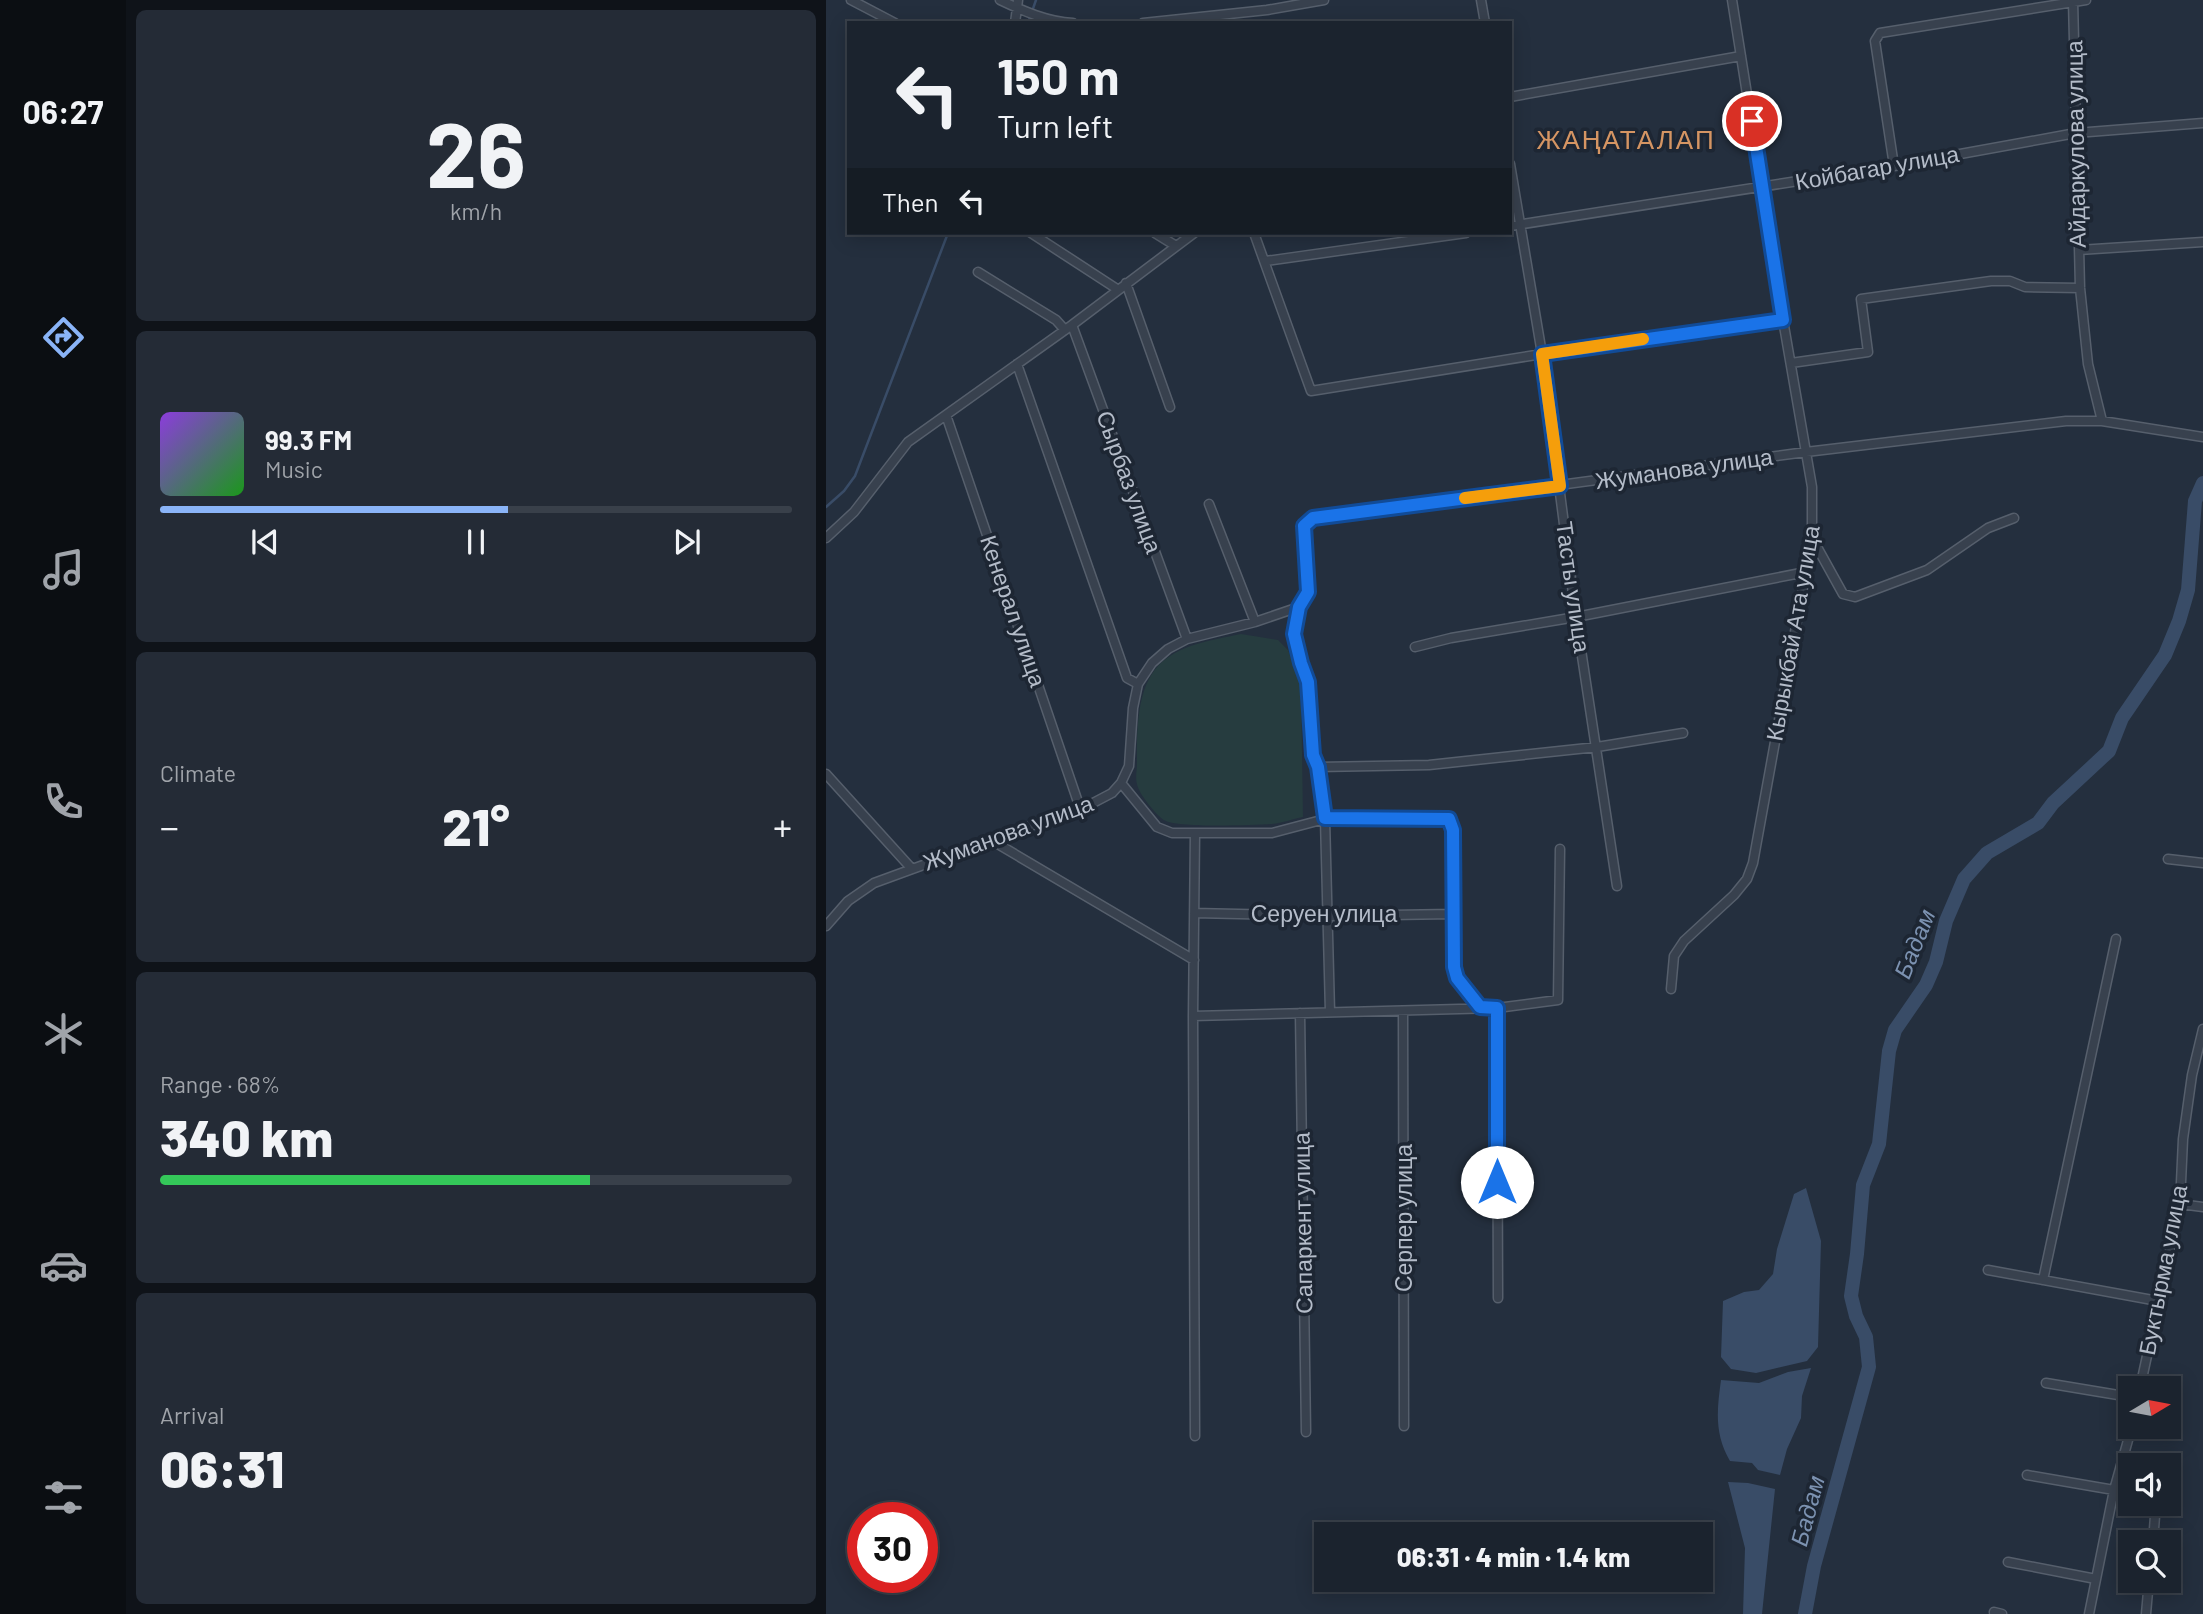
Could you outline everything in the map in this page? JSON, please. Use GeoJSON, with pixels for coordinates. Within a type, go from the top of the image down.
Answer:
{"type":"FeatureCollection","features":[{"type":"Feature","properties":{"kind":"street"},"geometry":{"type":"LineString","coordinates":[[851,0],[891,21]]}},
{"type":"Feature","properties":{"kind":"street"},"geometry":{"type":"LineString","coordinates":[[1000,0],[1060,21]]}},
{"type":"Feature","properties":{"kind":"street"},"geometry":{"type":"LineString","coordinates":[[1162,21],[1267,10],[1324,0]]}},
{"type":"Feature","properties":{"kind":"street"},"geometry":{"type":"LineString","coordinates":[[1480,0],[1485,21]]}},
{"type":"Feature","properties":{"kind":"street","name":"Кырыкбай Ата улица"},"geometry":{"type":"LineString","coordinates":[[1671,989],[1674,956],[1684,941],[1734,895],[1747,879],[1753,863],[1812,538],[1812,487],[1732,0]]}},
{"type":"Feature","properties":{"kind":"street"},"geometry":{"type":"LineString","coordinates":[[1894,166],[1875,41],[1880,33],[2086,0]]}},
{"type":"Feature","properties":{"kind":"street","name":"Айдаркулова улица"},"geometry":{"type":"LineString","coordinates":[[2073,1],[2080,288],[2088,364],[2102,421]]}},
{"type":"Feature","properties":{"kind":"street"},"geometry":{"type":"LineString","coordinates":[[1512,97],[1741,56]]}},
{"type":"Feature","properties":{"kind":"street","name":"Койбагар улица"},"geometry":{"type":"LineString","coordinates":[[1512,226],[1894,166],[2076,133],[2203,123]]}},
{"type":"Feature","properties":{"kind":"street","name":"Тасты улица"},"geometry":{"type":"LineString","coordinates":[[1512,175],[1542,354],[1576,617],[1617,886]]}},
{"type":"Feature","properties":{"kind":"street"},"geometry":{"type":"LineString","coordinates":[[1034,235],[1117,289]]}},
{"type":"Feature","properties":{"kind":"street"},"geometry":{"type":"LineString","coordinates":[[1158,235],[1176,246]]}},
{"type":"Feature","properties":{"kind":"street"},"geometry":{"type":"LineString","coordinates":[[826,538],[854,512],[908,442],[1192,235]]}},
{"type":"Feature","properties":{"kind":"street"},"geometry":{"type":"LineString","coordinates":[[1255,235],[1311,391],[1542,354],[1783,320]]}},
{"type":"Feature","properties":{"kind":"street"},"geometry":{"type":"LineString","coordinates":[[1266,261],[1452,235]]}},
{"type":"Feature","properties":{"kind":"street"},"geometry":{"type":"LineString","coordinates":[[2079,250],[2203,242]]}},
{"type":"Feature","properties":{"kind":"street"},"geometry":{"type":"LineString","coordinates":[[978,272],[1068,327]]}},
{"type":"Feature","properties":{"kind":"street"},"geometry":{"type":"LineString","coordinates":[[1791,363],[1868,352],[1861,299],[1991,281],[2010,281],[2025,287],[2080,288]]}},
{"type":"Feature","properties":{"kind":"street"},"geometry":{"type":"LineString","coordinates":[[1126,283],[1170,407]]}},
{"type":"Feature","properties":{"kind":"street","name":"Сырбаз улица"},"geometry":{"type":"LineString","coordinates":[[1068,327],[1187,639]]}},
{"type":"Feature","properties":{"kind":"street"},"geometry":{"type":"LineString","coordinates":[[1017,364],[1127,678],[1138,684]]}},
{"type":"Feature","properties":{"kind":"street","name":"Кенерал улица"},"geometry":{"type":"LineString","coordinates":[[946,415],[1080,808]]}},
{"type":"Feature","properties":{"kind":"street","name":"Жуманова улица"},"geometry":{"type":"LineString","coordinates":[[826,926],[848,901],[874,883],[1080,808],[1112,793],[1121,783],[1129,766],[1133,708],[1138,684],[1152,663],[1168,649],[1187,639],[1255,622],[1299,607],[1308,592],[1304,526],[1313,518],[1806,452],[2066,421],[2102,421],[2203,437]]}},
{"type":"Feature","properties":{"kind":"street"},"geometry":{"type":"LineString","coordinates":[[1209,505],[1255,622]]}},
{"type":"Feature","properties":{"kind":"street"},"geometry":{"type":"LineString","coordinates":[[1812,538],[1843,594],[1855,597],[1927,570],[1989,528],[2014,519]]}},
{"type":"Feature","properties":{"kind":"street"},"geometry":{"type":"LineString","coordinates":[[1415,647],[1806,572]]}},
{"type":"Feature","properties":{"kind":"street"},"geometry":{"type":"LineString","coordinates":[[1299,607],[1294,634],[1308,682],[1313,755],[1318,767],[1325,818],[1330,1012]]}},
{"type":"Feature","properties":{"kind":"street"},"geometry":{"type":"LineString","coordinates":[[1318,767],[1429,765],[1597,747],[1684,733]]}},
{"type":"Feature","properties":{"kind":"street"},"geometry":{"type":"LineString","coordinates":[[826,774],[912,869]]}},
{"type":"Feature","properties":{"kind":"street"},"geometry":{"type":"LineString","coordinates":[[1121,783],[1157,827],[1172,833],[1272,833],[1325,818],[1449,819],[1453,830],[1454,967],[1457,978],[1480,1007]]}},
{"type":"Feature","properties":{"kind":"street"},"geometry":{"type":"LineString","coordinates":[[1195,833],[1195,1436]]}},
{"type":"Feature","properties":{"kind":"street"},"geometry":{"type":"LineString","coordinates":[[991,840],[1194,960]]}},
{"type":"Feature","properties":{"kind":"street"},"geometry":{"type":"LineString","coordinates":[[1193,1016],[1497,1008],[1558,1000],[1560,849]]}},
{"type":"Feature","properties":{"kind":"street"},"geometry":{"type":"LineString","coordinates":[[2168,859],[2203,863]]}},
{"type":"Feature","properties":{"kind":"street","name":"Серуен улица"},"geometry":{"type":"LineString","coordinates":[[1194,913],[1328,916],[1453,914]]}},
{"type":"Feature","properties":{"kind":"street"},"geometry":{"type":"LineString","coordinates":[[2043,1280],[2116,939]]}},
{"type":"Feature","properties":{"kind":"street"},"geometry":{"type":"LineString","coordinates":[[1497,1008],[1497,1298]]}},
{"type":"Feature","properties":{"kind":"street","name":"Серпер улица"},"geometry":{"type":"LineString","coordinates":[[1403,1011],[1404,1426]]}},
{"type":"Feature","properties":{"kind":"street","name":"Сапаркент улица"},"geometry":{"type":"LineString","coordinates":[[1300,1013],[1306,1432]]}},
{"type":"Feature","properties":{"kind":"street","name":"Буктырма улица"},"geometry":{"type":"LineString","coordinates":[[2142,1376],[2180,1204],[2183,1139],[2192,1075],[2203,1029]]}},
{"type":"Feature","properties":{"kind":"street"},"geometry":{"type":"LineString","coordinates":[[2180,1204],[2203,1207]]}},
{"type":"Feature","properties":{"kind":"street"},"geometry":{"type":"LineString","coordinates":[[1988,1270],[2158,1301]]}},
{"type":"Feature","properties":{"kind":"street"},"geometry":{"type":"LineString","coordinates":[[2046,1383],[2118,1395]]}},
{"type":"Feature","properties":{"kind":"street"},"geometry":{"type":"LineString","coordinates":[[2089,1614],[2114,1490],[2128,1439]]}},
{"type":"Feature","properties":{"kind":"street"},"geometry":{"type":"LineString","coordinates":[[2027,1475],[2114,1490]]}},
{"type":"Feature","properties":{"kind":"street"},"geometry":{"type":"LineString","coordinates":[[2008,1562],[2096,1579]]}},
{"type":"Feature","properties":{"kind":"street"},"geometry":{"type":"LineString","coordinates":[[2146,1614],[2148,1593]]}},
{"type":"Feature","properties":{"kind":"green space"},"geometry":{"type":"Polygon","coordinates":[[[1241,634],[1278,640],[1288,650],[1301,685],[1303,817],[1249,825],[1201,825],[1166,821],[1149,805],[1136,782],[1139,712],[1145,687],[1158,666],[1176,653],[1197,644],[1241,634]]]}},
{"type":"Feature","properties":{"kind":"water"},"geometry":{"type":"Polygon","coordinates":[[[1806,1188],[1821,1241],[1818,1347],[1807,1361],[1756,1373],[1731,1369],[1721,1357],[1723,1301],[1744,1292],[1759,1290],[1773,1274],[1777,1249],[1794,1194],[1806,1188]]]}},
{"type":"Feature","properties":{"kind":"water"},"geometry":{"type":"Polygon","coordinates":[[[1811,1368],[1802,1396],[1801,1418],[1787,1449],[1780,1475],[1758,1470],[1752,1463],[1730,1461],[1719,1431],[1721,1380],[1759,1383],[1788,1372],[1811,1368]]]}},
{"type":"Feature","properties":{"kind":"water"},"geometry":{"type":"Polygon","coordinates":[[[1728,1482],[1775,1489],[1762,1614],[1743,1614],[1745,1548],[1728,1482]]]}},
{"type":"Feature","properties":{"kind":"waterway"},"geometry":{"type":"LineString","coordinates":[[1029,21],[1036,0]]}},
{"type":"Feature","properties":{"kind":"waterway"},"geometry":{"type":"LineString","coordinates":[[826,507],[844,491],[855,476],[947,235]]}},
{"type":"Feature","properties":{"kind":"waterway","name":"Бадам"},"geometry":{"type":"LineString","coordinates":[[1805,1614],[1814,1566],[1869,1367],[1866,1337],[1856,1316],[1851,1296],[1863,1185],[1879,1144],[1889,1051],[1895,1030],[1926,985],[1936,962],[1946,921],[1964,879],[1987,853],[2038,823],[2053,803],[2109,751],[2122,718],[2165,655],[2188,590],[2195,501],[2203,483]]}},
{"type":"Feature","properties":{"kind":"slow traffic"},"geometry":{"type":"LineString","coordinates":[[1465,498],[1560,486],[1542,354],[1643,339]]}},
{"type":"Feature","properties":{"kind":"district","name":"ЖАҢАТАЛАП"},"geometry":{"type":"Point","coordinates":[1626,140]}},
{"type":"Feature","properties":{"kind":"route"},"geometry":{"type":"LineString","coordinates":[[1497,1182],[1497,1008],[1480,1007],[1457,978],[1454,967],[1453,830],[1449,819],[1325,818],[1318,767],[1313,755],[1308,682],[1294,634],[1299,607],[1308,592],[1304,526],[1313,518],[1560,486],[1542,354],[1783,320],[1752,121]]}}]}
